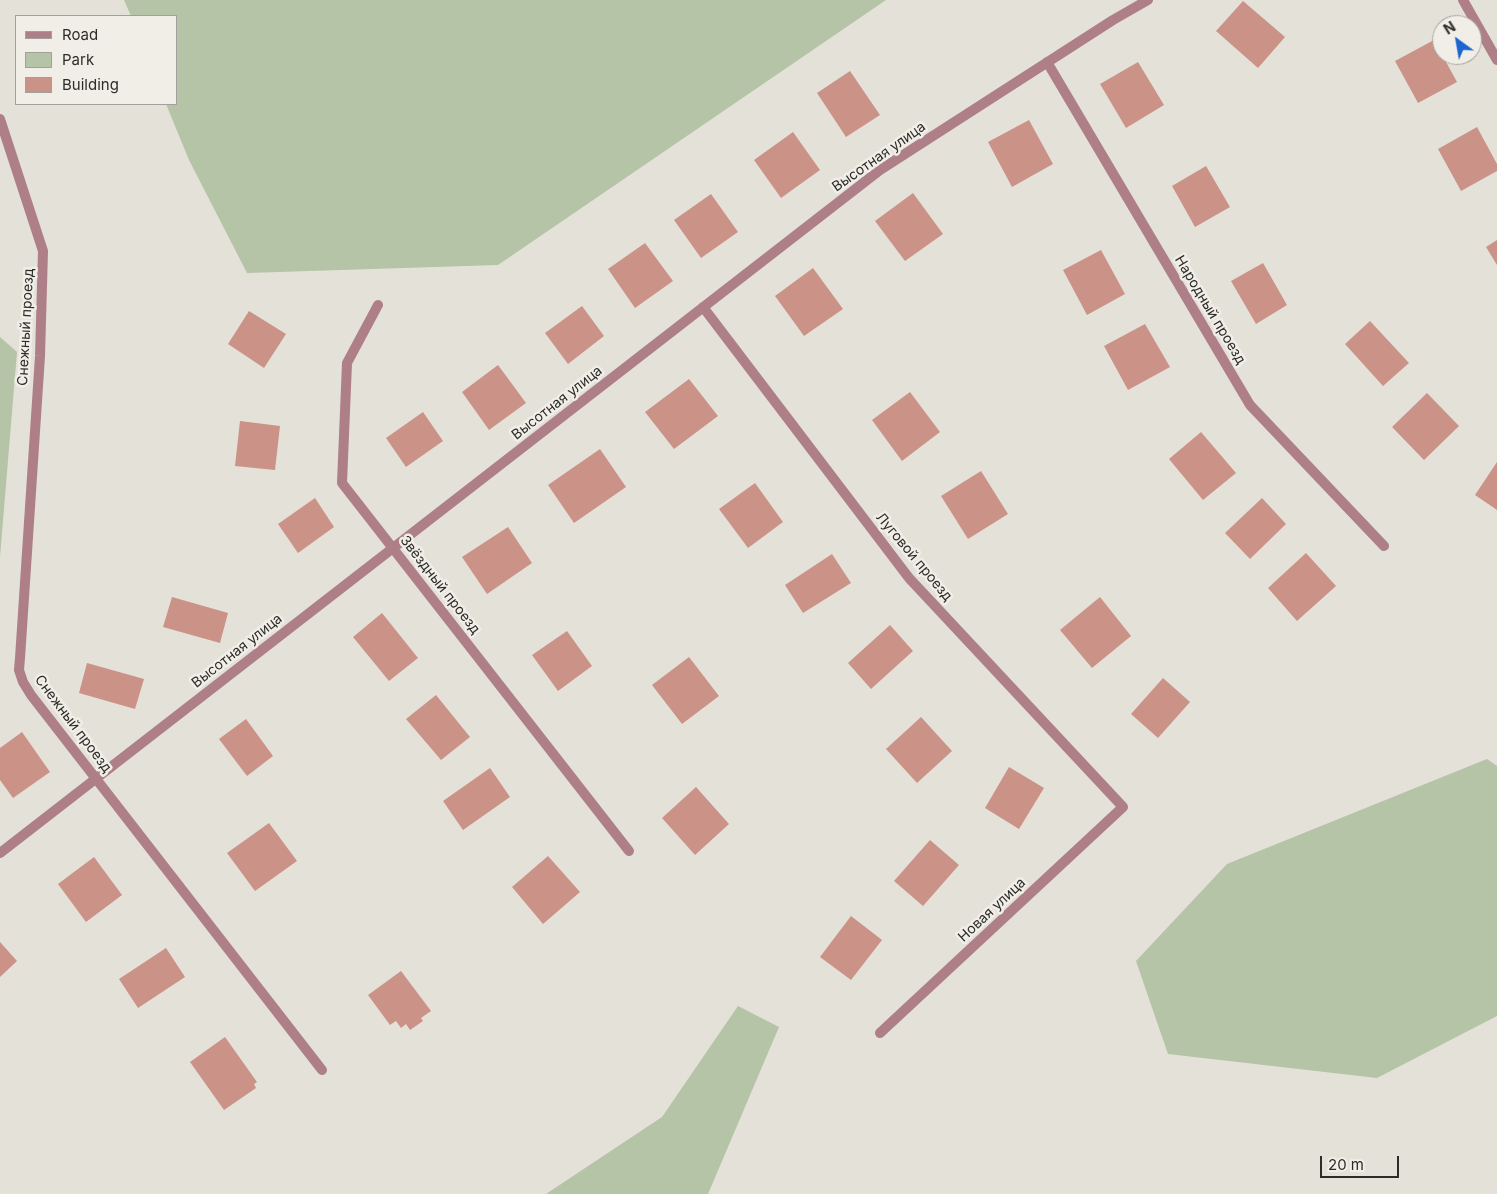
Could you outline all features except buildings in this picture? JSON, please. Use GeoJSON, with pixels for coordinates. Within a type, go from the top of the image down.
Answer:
{"type":"FeatureCollection","features":[{"type":"Feature","properties":{"kind":"street","name":"Высотная улица"},"geometry":{"type":"LineString","coordinates":[[0,853],[880,170],[1113,20],[1148,0]]}},
{"type":"Feature","properties":{"kind":"street"},"geometry":{"type":"LineString","coordinates":[[1463,0],[1497,60]]}},
{"type":"Feature","properties":{"kind":"street","name":"Народный проезд"},"geometry":{"type":"LineString","coordinates":[[1047,62],[1250,405],[1384,546]]}},
{"type":"Feature","properties":{"kind":"street","name":"Снежный проезд"},"geometry":{"type":"LineString","coordinates":[[0,119],[43,251],[40,356],[20,670],[23,682],[31,696],[322,1070]]}},
{"type":"Feature","properties":{"kind":"street","name":"Звёздный проезд"},"geometry":{"type":"LineString","coordinates":[[378,305],[347,363],[342,483],[394,547],[629,852]]}},
{"type":"Feature","properties":{"kind":"street","name":"Луговой проезд"},"geometry":{"type":"LineString","coordinates":[[703,307],[910,578],[1123,807]]}},
{"type":"Feature","properties":{"kind":"street","name":"Новая улица"},"geometry":{"type":"LineString","coordinates":[[880,1034],[1123,807]]}},
{"type":"Feature","properties":{"kind":"green space"},"geometry":{"type":"Polygon","coordinates":[[[124,0],[886,0],[498,265],[247,273],[189,160],[166,105],[178,105],[178,15],[131,15],[124,0]]]}},
{"type":"Feature","properties":{"kind":"green space"},"geometry":{"type":"Polygon","coordinates":[[[0,337],[17,352],[0,557],[0,337]]]}},
{"type":"Feature","properties":{"kind":"green space"},"geometry":{"type":"Polygon","coordinates":[[[1487,759],[1497,766],[1497,1016],[1377,1078],[1168,1054],[1136,961],[1227,864],[1487,759]]]}},
{"type":"Feature","properties":{"kind":"green space"},"geometry":{"type":"Polygon","coordinates":[[[738,1006],[779,1027],[708,1194],[546,1194],[662,1117],[738,1006]]]}}]}
